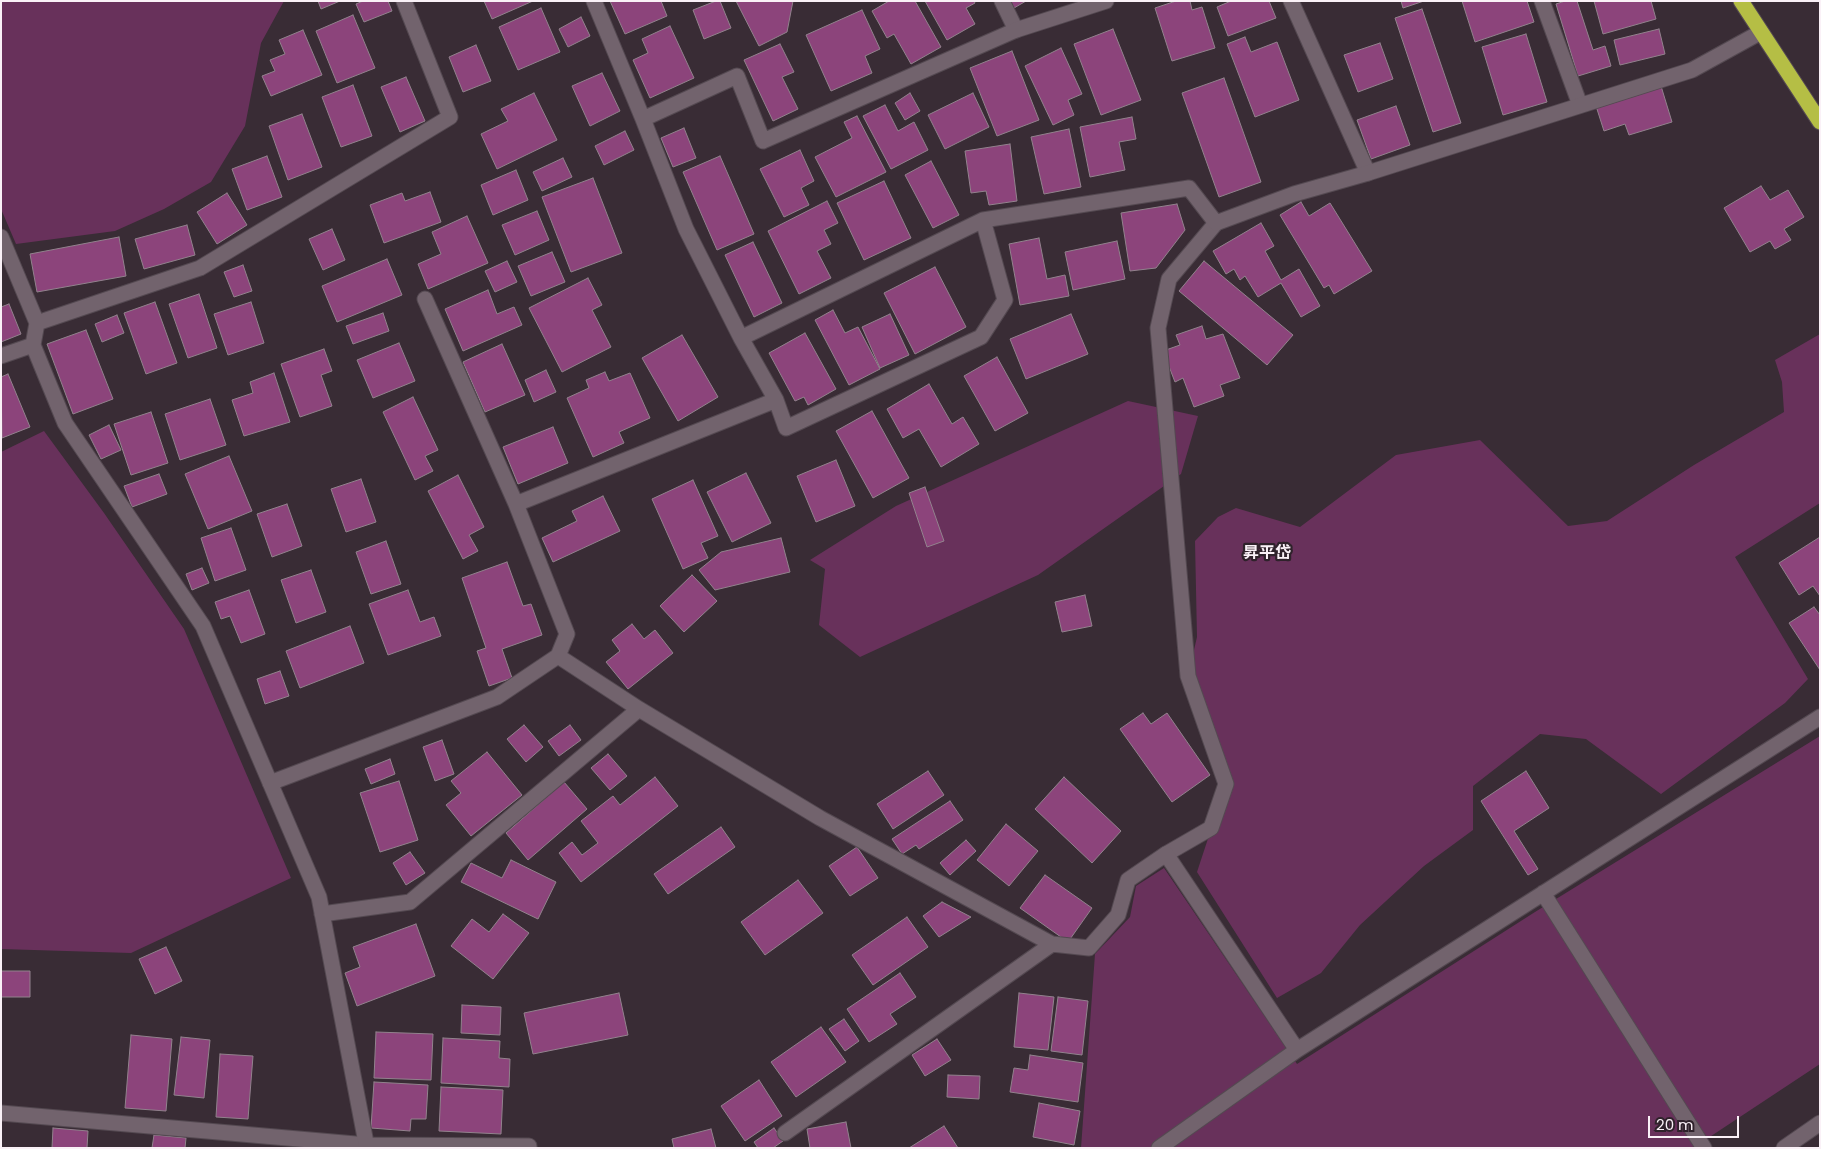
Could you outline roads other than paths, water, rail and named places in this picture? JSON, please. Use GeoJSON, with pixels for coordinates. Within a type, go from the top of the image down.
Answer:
{"type":"FeatureCollection","features":[{"type":"Feature","properties":{"kind":"highway"},"geometry":{"type":"LineString","coordinates":[[1741,1],[1820,122]]}},
{"type":"Feature","properties":{"kind":"street"},"geometry":{"type":"LineString","coordinates":[[37,323],[200,268],[450,117],[404,1]]}},
{"type":"Feature","properties":{"kind":"street"},"geometry":{"type":"LineString","coordinates":[[594,1],[686,229],[740,338],[776,400],[786,428],[980,337],[1005,300],[983,220]]}},
{"type":"Feature","properties":{"kind":"street"},"geometry":{"type":"LineString","coordinates":[[1002,1],[1016,30]]}},
{"type":"Feature","properties":{"kind":"street"},"geometry":{"type":"LineString","coordinates":[[643,119],[737,76],[763,140],[1016,30],[1106,1]]}},
{"type":"Feature","properties":{"kind":"street"},"geometry":{"type":"LineString","coordinates":[[1291,1],[1368,173]]}},
{"type":"Feature","properties":{"kind":"street"},"geometry":{"type":"LineString","coordinates":[[1542,1],[1580,105]]}},
{"type":"Feature","properties":{"kind":"street"},"geometry":{"type":"LineString","coordinates":[[558,656],[639,709],[820,818],[1052,944],[1089,948],[1118,915],[1128,880],[1166,854],[1210,828],[1226,784],[1188,676],[1158,328],[1169,279],[1216,223],[1294,194],[1368,173],[1692,70],[1761,32]]}},
{"type":"Feature","properties":{"kind":"street"},"geometry":{"type":"LineString","coordinates":[[740,338],[983,220],[1188,188],[1216,223]]}},
{"type":"Feature","properties":{"kind":"street"},"geometry":{"type":"LineString","coordinates":[[1,237],[37,323],[33,345],[66,423],[203,626],[319,897],[367,1146]]}},
{"type":"Feature","properties":{"kind":"street"},"geometry":{"type":"LineString","coordinates":[[270,783],[497,696],[558,656],[567,634],[516,504],[425,299]]}},
{"type":"Feature","properties":{"kind":"street"},"geometry":{"type":"LineString","coordinates":[[1,356],[33,345]]}},
{"type":"Feature","properties":{"kind":"street"},"geometry":{"type":"LineString","coordinates":[[516,504],[776,400]]}},
{"type":"Feature","properties":{"kind":"street"},"geometry":{"type":"LineString","coordinates":[[322,914],[410,902],[639,709]]}},
{"type":"Feature","properties":{"kind":"street"},"geometry":{"type":"LineString","coordinates":[[1159,1148],[1297,1050],[1820,717]]}},
{"type":"Feature","properties":{"kind":"street"},"geometry":{"type":"LineString","coordinates":[[1166,854],[1297,1050]]}},
{"type":"Feature","properties":{"kind":"street"},"geometry":{"type":"LineString","coordinates":[[1543,893],[1704,1148]]}},
{"type":"Feature","properties":{"kind":"street"},"geometry":{"type":"LineString","coordinates":[[785,1133],[1052,944]]}},
{"type":"Feature","properties":{"kind":"street"},"geometry":{"type":"LineString","coordinates":[[1,1113],[367,1146],[529,1146],[530,1148]]}},
{"type":"Feature","properties":{"kind":"street"},"geometry":{"type":"LineString","coordinates":[[1784,1148],[1820,1123]]}},
{"type":"Feature","properties":{"kind":"district","name":"昇平岱"},"geometry":{"type":"Point","coordinates":[1267,554]}}]}
